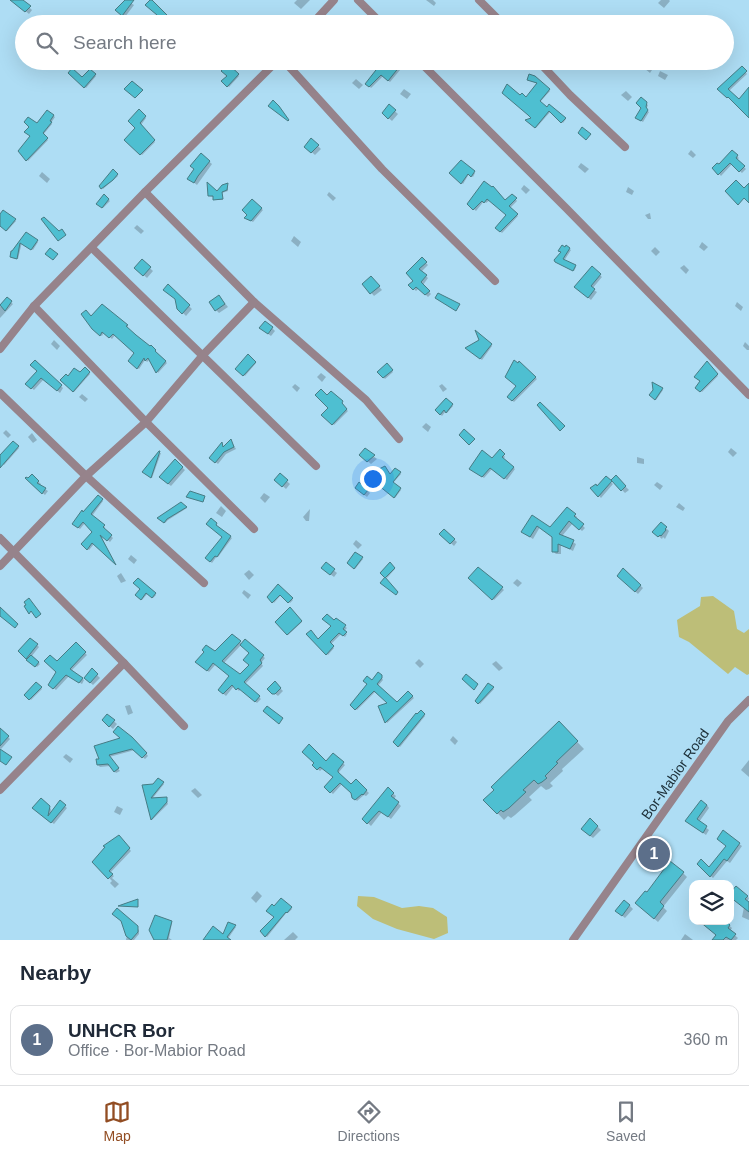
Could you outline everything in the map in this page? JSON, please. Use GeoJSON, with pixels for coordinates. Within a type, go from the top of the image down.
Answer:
{"type":"FeatureCollection","features":[{"type":"Feature","properties":{"kind":"street"},"geometry":{"type":"LineString","coordinates":[[320,15],[334,0]]}},
{"type":"Feature","properties":{"kind":"street"},"geometry":{"type":"LineString","coordinates":[[358,0],[373,15]]}},
{"type":"Feature","properties":{"kind":"street"},"geometry":{"type":"LineString","coordinates":[[479,0],[493,15]]}},
{"type":"Feature","properties":{"kind":"street"},"geometry":{"type":"LineString","coordinates":[[0,349],[34,306],[268,70]]}},
{"type":"Feature","properties":{"kind":"street"},"geometry":{"type":"LineString","coordinates":[[292,70],[382,169],[495,281]]}},
{"type":"Feature","properties":{"kind":"street"},"geometry":{"type":"LineString","coordinates":[[428,70],[749,395]]}},
{"type":"Feature","properties":{"kind":"street"},"geometry":{"type":"LineString","coordinates":[[546,70],[625,147]]}},
{"type":"Feature","properties":{"kind":"street"},"geometry":{"type":"LineString","coordinates":[[145,192],[254,302],[366,400],[399,439]]}},
{"type":"Feature","properties":{"kind":"street"},"geometry":{"type":"LineString","coordinates":[[92,248],[316,466]]}},
{"type":"Feature","properties":{"kind":"street"},"geometry":{"type":"LineString","coordinates":[[0,566],[86,476],[146,422],[203,355],[254,302]]}},
{"type":"Feature","properties":{"kind":"street"},"geometry":{"type":"LineString","coordinates":[[34,306],[146,422],[254,529]]}},
{"type":"Feature","properties":{"kind":"street"},"geometry":{"type":"LineString","coordinates":[[0,393],[86,476],[204,583]]}},
{"type":"Feature","properties":{"kind":"street"},"geometry":{"type":"LineString","coordinates":[[0,538],[184,726]]}},
{"type":"Feature","properties":{"kind":"street"},"geometry":{"type":"LineString","coordinates":[[0,790],[124,663]]}},
{"type":"Feature","properties":{"kind":"street","name":"Bor-Mabior Road"},"geometry":{"type":"LineString","coordinates":[[573,940],[728,721],[749,700]]}},
{"type":"Feature","properties":{"kind":"green space"},"geometry":{"type":"Polygon","coordinates":[[[713,596],[734,611],[737,629],[744,633],[749,629],[749,674],[747,675],[735,667],[728,674],[689,642],[679,637],[677,620],[700,606],[701,597],[713,596]]]}},
{"type":"Feature","properties":{"kind":"green space"},"geometry":{"type":"Polygon","coordinates":[[[358,896],[374,897],[402,908],[419,906],[433,908],[447,917],[448,933],[434,939],[397,929],[373,919],[357,906],[358,896]]]}},
{"type":"Feature","properties":{"kind":"building"},"geometry":{"type":"Polygon","coordinates":[[[10,0],[23,0],[31,6],[25,12],[10,0]]]}},
{"type":"Feature","properties":{"kind":"building"},"geometry":{"type":"Polygon","coordinates":[[[125,0],[134,0],[123,15],[115,10],[125,0]]]}},
{"type":"Feature","properties":{"kind":"building"},"geometry":{"type":"Polygon","coordinates":[[[152,0],[167,15],[157,15],[145,5],[152,0]]]}},
{"type":"Feature","properties":{"kind":"building"},"geometry":{"type":"Polygon","coordinates":[[[742,66],[747,71],[728,89],[739,99],[749,87],[749,118],[717,89],[742,66]]]}},
{"type":"Feature","properties":{"kind":"building"},"geometry":{"type":"Polygon","coordinates":[[[70,70],[74,70],[82,77],[91,70],[96,74],[84,88],[68,73],[70,70]]]}},
{"type":"Feature","properties":{"kind":"building"},"geometry":{"type":"Polygon","coordinates":[[[235,70],[239,74],[227,87],[221,81],[227,76],[221,71],[235,70]]]}},
{"type":"Feature","properties":{"kind":"building"},"geometry":{"type":"Polygon","coordinates":[[[376,70],[397,70],[388,81],[381,75],[369,87],[365,84],[376,70]]]}},
{"type":"Feature","properties":{"kind":"building"},"geometry":{"type":"Polygon","coordinates":[[[529,74],[535,76],[550,89],[540,101],[547,107],[549,104],[566,118],[561,123],[549,111],[535,128],[525,120],[531,118],[502,93],[507,84],[520,95],[522,93],[526,97],[537,83],[527,80],[529,74]]]}},
{"type":"Feature","properties":{"kind":"building"},"geometry":{"type":"Polygon","coordinates":[[[132,81],[143,90],[135,98],[124,89],[132,81]]]}},
{"type":"Feature","properties":{"kind":"building"},"geometry":{"type":"Polygon","coordinates":[[[641,97],[647,102],[646,107],[648,110],[641,121],[635,118],[641,108],[636,103],[641,97]]]}},
{"type":"Feature","properties":{"kind":"building"},"geometry":{"type":"Polygon","coordinates":[[[273,100],[289,120],[288,121],[268,106],[273,100]]]}},
{"type":"Feature","properties":{"kind":"building"},"geometry":{"type":"Polygon","coordinates":[[[389,104],[396,110],[388,119],[382,113],[389,104]]]}},
{"type":"Feature","properties":{"kind":"building"},"geometry":{"type":"Polygon","coordinates":[[[139,109],[146,116],[140,123],[155,140],[140,155],[124,140],[135,128],[128,121],[139,109]]]}},
{"type":"Feature","properties":{"kind":"building"},"geometry":{"type":"Polygon","coordinates":[[[47,110],[54,115],[50,121],[52,122],[43,133],[48,138],[26,161],[18,151],[30,136],[24,132],[29,127],[24,122],[28,117],[37,123],[47,110]]]}},
{"type":"Feature","properties":{"kind":"building"},"geometry":{"type":"Polygon","coordinates":[[[582,127],[591,134],[586,140],[578,133],[582,127]]]}},
{"type":"Feature","properties":{"kind":"building"},"geometry":{"type":"Polygon","coordinates":[[[311,138],[319,145],[311,153],[304,147],[311,138]]]}},
{"type":"Feature","properties":{"kind":"building"},"geometry":{"type":"Polygon","coordinates":[[[732,150],[738,155],[736,158],[745,166],[739,172],[730,163],[718,175],[712,168],[717,163],[719,164],[732,150]]]}},
{"type":"Feature","properties":{"kind":"building"},"geometry":{"type":"Polygon","coordinates":[[[201,153],[210,161],[194,183],[187,179],[194,169],[190,166],[201,153]]]}},
{"type":"Feature","properties":{"kind":"building"},"geometry":{"type":"Polygon","coordinates":[[[461,160],[475,171],[471,177],[468,174],[461,184],[449,173],[461,160]]]}},
{"type":"Feature","properties":{"kind":"building"},"geometry":{"type":"Polygon","coordinates":[[[113,169],[118,174],[101,189],[99,186],[113,169]]]}},
{"type":"Feature","properties":{"kind":"building"},"geometry":{"type":"Polygon","coordinates":[[[736,180],[744,188],[749,183],[749,203],[744,198],[738,205],[725,191],[736,180]]]}},
{"type":"Feature","properties":{"kind":"building"},"geometry":{"type":"Polygon","coordinates":[[[484,181],[493,186],[505,200],[512,194],[517,198],[509,206],[518,214],[500,232],[495,228],[506,215],[487,199],[484,203],[482,201],[473,210],[467,204],[484,181]]]}},
{"type":"Feature","properties":{"kind":"building"},"geometry":{"type":"Polygon","coordinates":[[[207,182],[217,191],[222,185],[228,183],[227,190],[222,192],[223,199],[213,200],[213,196],[208,196],[207,182]]]}},
{"type":"Feature","properties":{"kind":"building"},"geometry":{"type":"Polygon","coordinates":[[[104,194],[109,199],[102,208],[96,204],[104,194]]]}},
{"type":"Feature","properties":{"kind":"building"},"geometry":{"type":"Polygon","coordinates":[[[252,199],[262,208],[251,221],[244,218],[247,215],[242,210],[252,199]]]}},
{"type":"Feature","properties":{"kind":"building"},"geometry":{"type":"Polygon","coordinates":[[[3,210],[16,219],[6,231],[0,226],[0,214],[3,210]]]}},
{"type":"Feature","properties":{"kind":"building"},"geometry":{"type":"Polygon","coordinates":[[[44,217],[59,231],[62,229],[66,235],[58,241],[41,219],[44,217]]]}},
{"type":"Feature","properties":{"kind":"building"},"geometry":{"type":"Polygon","coordinates":[[[26,232],[38,240],[31,250],[20,243],[17,259],[10,257],[11,251],[26,232]]]}},
{"type":"Feature","properties":{"kind":"building"},"geometry":{"type":"Polygon","coordinates":[[[562,245],[570,248],[563,259],[576,265],[573,271],[554,260],[561,252],[558,251],[562,245]]]}},
{"type":"Feature","properties":{"kind":"building"},"geometry":{"type":"Polygon","coordinates":[[[50,248],[58,254],[53,260],[45,254],[50,248]]]}},
{"type":"Feature","properties":{"kind":"building"},"geometry":{"type":"Polygon","coordinates":[[[422,257],[427,262],[419,269],[427,275],[421,282],[430,291],[425,295],[416,287],[413,290],[408,285],[413,281],[406,273],[422,257]]]}},
{"type":"Feature","properties":{"kind":"building"},"geometry":{"type":"Polygon","coordinates":[[[142,259],[151,267],[143,276],[134,268],[142,259]]]}},
{"type":"Feature","properties":{"kind":"building"},"geometry":{"type":"Polygon","coordinates":[[[592,266],[601,274],[591,286],[595,289],[588,298],[574,287],[592,266]]]}},
{"type":"Feature","properties":{"kind":"building"},"geometry":{"type":"Polygon","coordinates":[[[371,276],[380,286],[370,294],[362,284],[371,276]]]}},
{"type":"Feature","properties":{"kind":"building"},"geometry":{"type":"Polygon","coordinates":[[[168,284],[190,305],[182,314],[177,309],[175,299],[163,290],[168,284]]]}},
{"type":"Feature","properties":{"kind":"building"},"geometry":{"type":"Polygon","coordinates":[[[438,293],[460,304],[456,311],[435,298],[438,293]]]}},
{"type":"Feature","properties":{"kind":"building"},"geometry":{"type":"Polygon","coordinates":[[[219,295],[225,304],[215,311],[209,302],[219,295]]]}},
{"type":"Feature","properties":{"kind":"building"},"geometry":{"type":"Polygon","coordinates":[[[7,297],[12,301],[5,311],[0,305],[7,297]]]}},
{"type":"Feature","properties":{"kind":"building"},"geometry":{"type":"Polygon","coordinates":[[[102,304],[128,325],[126,326],[136,335],[151,345],[166,361],[156,373],[148,358],[145,361],[144,358],[137,369],[128,361],[134,353],[113,334],[109,338],[102,332],[100,336],[92,329],[81,314],[86,310],[91,316],[102,304]]]}},
{"type":"Feature","properties":{"kind":"building"},"geometry":{"type":"Polygon","coordinates":[[[265,321],[273,327],[268,334],[259,328],[265,321]]]}},
{"type":"Feature","properties":{"kind":"building"},"geometry":{"type":"Polygon","coordinates":[[[475,330],[492,344],[480,359],[465,348],[479,340],[475,330]]]}},
{"type":"Feature","properties":{"kind":"building"},"geometry":{"type":"Polygon","coordinates":[[[248,354],[256,362],[243,376],[235,369],[248,354]]]}},
{"type":"Feature","properties":{"kind":"building"},"geometry":{"type":"Polygon","coordinates":[[[35,360],[62,385],[57,391],[41,378],[31,389],[25,384],[37,371],[30,365],[35,360]]]}},
{"type":"Feature","properties":{"kind":"building"},"geometry":{"type":"Polygon","coordinates":[[[514,360],[518,363],[519,361],[536,377],[512,401],[507,397],[516,386],[505,377],[514,360]]]}},
{"type":"Feature","properties":{"kind":"building"},"geometry":{"type":"Polygon","coordinates":[[[707,361],[718,374],[700,392],[695,388],[700,381],[694,377],[707,361]]]}},
{"type":"Feature","properties":{"kind":"building"},"geometry":{"type":"Polygon","coordinates":[[[387,363],[393,370],[383,378],[377,372],[387,363]]]}},
{"type":"Feature","properties":{"kind":"building"},"geometry":{"type":"Polygon","coordinates":[[[85,367],[90,372],[73,392],[60,380],[66,374],[68,376],[74,368],[80,372],[85,367]]]}},
{"type":"Feature","properties":{"kind":"building"},"geometry":{"type":"Polygon","coordinates":[[[652,382],[663,388],[655,400],[649,395],[653,390],[652,382]]]}},
{"type":"Feature","properties":{"kind":"building"},"geometry":{"type":"Polygon","coordinates":[[[321,389],[327,395],[331,391],[343,401],[342,403],[347,409],[332,425],[321,415],[328,408],[315,395],[321,389]]]}},
{"type":"Feature","properties":{"kind":"building"},"geometry":{"type":"Polygon","coordinates":[[[446,398],[453,404],[446,413],[444,410],[440,415],[435,410],[446,398]]]}},
{"type":"Feature","properties":{"kind":"building"},"geometry":{"type":"Polygon","coordinates":[[[540,402],[565,426],[560,431],[537,405],[540,402]]]}},
{"type":"Feature","properties":{"kind":"building"},"geometry":{"type":"Polygon","coordinates":[[[464,429],[475,439],[469,445],[459,435],[464,429]]]}},
{"type":"Feature","properties":{"kind":"building"},"geometry":{"type":"Polygon","coordinates":[[[231,439],[234,447],[224,452],[215,463],[209,458],[222,442],[223,447],[231,439]]]}},
{"type":"Feature","properties":{"kind":"building"},"geometry":{"type":"Polygon","coordinates":[[[13,441],[19,446],[0,468],[0,455],[13,441]]]}},
{"type":"Feature","properties":{"kind":"building"},"geometry":{"type":"Polygon","coordinates":[[[365,448],[375,455],[367,462],[359,455],[365,448]]]}},
{"type":"Feature","properties":{"kind":"building"},"geometry":{"type":"Polygon","coordinates":[[[500,449],[505,454],[502,457],[514,467],[504,479],[490,468],[482,477],[469,469],[482,450],[492,458],[500,449]]]}},
{"type":"Feature","properties":{"kind":"building"},"geometry":{"type":"Polygon","coordinates":[[[160,451],[151,478],[142,472],[160,451]]]}},
{"type":"Feature","properties":{"kind":"building"},"geometry":{"type":"Polygon","coordinates":[[[175,459],[183,467],[168,484],[159,477],[175,459]]]}},
{"type":"Feature","properties":{"kind":"building"},"geometry":{"type":"Polygon","coordinates":[[[385,466],[390,474],[395,468],[401,472],[393,482],[401,488],[394,498],[378,485],[384,478],[379,469],[385,466]]]}},
{"type":"Feature","properties":{"kind":"building"},"geometry":{"type":"Polygon","coordinates":[[[280,473],[288,480],[282,487],[274,480],[280,473]]]}},
{"type":"Feature","properties":{"kind":"building"},"geometry":{"type":"Polygon","coordinates":[[[32,474],[39,481],[37,483],[46,488],[42,494],[25,478],[32,474]]]}},
{"type":"Feature","properties":{"kind":"building"},"geometry":{"type":"Polygon","coordinates":[[[616,475],[626,486],[621,491],[611,480],[616,475]]]}},
{"type":"Feature","properties":{"kind":"building"},"geometry":{"type":"Polygon","coordinates":[[[606,476],[612,481],[598,497],[590,488],[596,484],[597,486],[606,476]]]}},
{"type":"Feature","properties":{"kind":"building"},"geometry":{"type":"Polygon","coordinates":[[[359,482],[368,490],[364,495],[355,488],[359,482]]]}},
{"type":"Feature","properties":{"kind":"building"},"geometry":{"type":"Polygon","coordinates":[[[190,491],[205,496],[203,502],[186,497],[190,491]]]}},
{"type":"Feature","properties":{"kind":"building"},"geometry":{"type":"Polygon","coordinates":[[[98,495],[103,499],[91,514],[105,525],[103,527],[112,535],[107,541],[100,535],[116,565],[92,543],[87,550],[81,544],[92,532],[83,522],[78,528],[72,524],[82,510],[83,512],[98,495]]]}},
{"type":"Feature","properties":{"kind":"building"},"geometry":{"type":"Polygon","coordinates":[[[181,502],[187,507],[167,519],[164,523],[157,518],[181,502]]]}},
{"type":"Feature","properties":{"kind":"building"},"geometry":{"type":"Polygon","coordinates":[[[567,507],[584,524],[579,530],[569,521],[559,534],[574,540],[570,549],[558,544],[558,552],[552,552],[552,537],[537,526],[530,537],[521,532],[532,515],[550,527],[567,507]]]}},
{"type":"Feature","properties":{"kind":"building"},"geometry":{"type":"Polygon","coordinates":[[[211,518],[217,523],[216,525],[231,536],[217,557],[215,556],[210,562],[205,558],[222,537],[206,524],[211,518]]]}},
{"type":"Feature","properties":{"kind":"building"},"geometry":{"type":"Polygon","coordinates":[[[661,522],[667,527],[661,536],[658,537],[652,532],[661,522]]]}},
{"type":"Feature","properties":{"kind":"building"},"geometry":{"type":"Polygon","coordinates":[[[444,529],[455,539],[450,544],[439,534],[444,529]]]}},
{"type":"Feature","properties":{"kind":"building"},"geometry":{"type":"Polygon","coordinates":[[[355,552],[363,557],[354,569],[347,563],[355,552]]]}},
{"type":"Feature","properties":{"kind":"building"},"geometry":{"type":"Polygon","coordinates":[[[326,562],[335,569],[330,575],[321,568],[326,562]]]}},
{"type":"Feature","properties":{"kind":"building"},"geometry":{"type":"Polygon","coordinates":[[[390,562],[395,568],[385,578],[380,573],[390,562]]]}},
{"type":"Feature","properties":{"kind":"building"},"geometry":{"type":"Polygon","coordinates":[[[478,567],[503,587],[492,600],[468,578],[478,567]]]}},
{"type":"Feature","properties":{"kind":"building"},"geometry":{"type":"Polygon","coordinates":[[[623,568],[641,585],[635,592],[617,576],[623,568]]]}},
{"type":"Feature","properties":{"kind":"building"},"geometry":{"type":"Polygon","coordinates":[[[385,577],[398,592],[396,595],[380,583],[385,577]]]}},
{"type":"Feature","properties":{"kind":"building"},"geometry":{"type":"Polygon","coordinates":[[[138,578],[156,593],[152,598],[146,593],[141,600],[135,595],[140,589],[133,583],[138,578]]]}},
{"type":"Feature","properties":{"kind":"building"},"geometry":{"type":"Polygon","coordinates":[[[278,584],[293,598],[288,603],[280,595],[272,603],[267,597],[278,584]]]}},
{"type":"Feature","properties":{"kind":"building"},"geometry":{"type":"Polygon","coordinates":[[[29,598],[41,614],[36,618],[31,611],[29,614],[24,606],[26,605],[24,602],[29,598]]]}},
{"type":"Feature","properties":{"kind":"building"},"geometry":{"type":"Polygon","coordinates":[[[0,607],[18,624],[15,628],[0,616],[0,607]]]}},
{"type":"Feature","properties":{"kind":"building"},"geometry":{"type":"Polygon","coordinates":[[[290,607],[302,621],[287,635],[275,622],[290,607]]]}},
{"type":"Feature","properties":{"kind":"building"},"geometry":{"type":"Polygon","coordinates":[[[327,614],[334,620],[336,618],[346,625],[343,629],[347,632],[343,636],[339,633],[330,642],[334,646],[326,655],[306,634],[311,630],[318,639],[331,626],[322,619],[327,614]]]}},
{"type":"Feature","properties":{"kind":"building"},"geometry":{"type":"Polygon","coordinates":[[[232,634],[241,641],[222,661],[240,674],[249,665],[243,660],[249,653],[240,645],[245,639],[264,655],[260,660],[262,663],[244,682],[260,696],[255,702],[238,688],[236,690],[232,685],[223,694],[218,690],[229,676],[213,663],[207,671],[195,662],[204,652],[202,650],[206,645],[215,651],[232,634]]]}},
{"type":"Feature","properties":{"kind":"building"},"geometry":{"type":"Polygon","coordinates":[[[30,638],[38,644],[26,659],[18,651],[30,638]]]}},
{"type":"Feature","properties":{"kind":"building"},"geometry":{"type":"Polygon","coordinates":[[[76,642],[86,652],[70,669],[83,678],[79,683],[66,675],[53,689],[48,685],[56,672],[44,661],[50,655],[57,661],[76,642]]]}},
{"type":"Feature","properties":{"kind":"building"},"geometry":{"type":"Polygon","coordinates":[[[31,655],[39,662],[35,667],[26,660],[31,655]]]}},
{"type":"Feature","properties":{"kind":"building"},"geometry":{"type":"Polygon","coordinates":[[[92,668],[98,674],[90,683],[84,678],[92,668]]]}},
{"type":"Feature","properties":{"kind":"building"},"geometry":{"type":"Polygon","coordinates":[[[378,672],[382,675],[382,678],[377,684],[397,702],[408,691],[413,696],[385,723],[378,706],[387,703],[374,691],[355,710],[350,705],[367,684],[363,681],[367,676],[372,680],[378,672]]]}},
{"type":"Feature","properties":{"kind":"building"},"geometry":{"type":"Polygon","coordinates":[[[466,674],[478,684],[474,690],[462,679],[466,674]]]}},
{"type":"Feature","properties":{"kind":"building"},"geometry":{"type":"Polygon","coordinates":[[[275,681],[281,688],[275,694],[272,694],[267,689],[275,681]]]}},
{"type":"Feature","properties":{"kind":"building"},"geometry":{"type":"Polygon","coordinates":[[[36,682],[42,687],[29,700],[24,695],[36,682]]]}},
{"type":"Feature","properties":{"kind":"building"},"geometry":{"type":"Polygon","coordinates":[[[488,683],[494,687],[478,704],[475,701],[488,683]]]}},
{"type":"Feature","properties":{"kind":"building"},"geometry":{"type":"Polygon","coordinates":[[[267,706],[283,718],[279,724],[263,711],[267,706]]]}},
{"type":"Feature","properties":{"kind":"building"},"geometry":{"type":"Polygon","coordinates":[[[421,710],[425,714],[398,747],[393,742],[416,713],[421,710]]]}},
{"type":"Feature","properties":{"kind":"building"},"geometry":{"type":"Polygon","coordinates":[[[107,714],[115,720],[109,727],[102,720],[107,714]]]}},
{"type":"Feature","properties":{"kind":"building"},"geometry":{"type":"Polygon","coordinates":[[[559,721],[578,741],[556,762],[558,763],[545,776],[547,778],[538,784],[534,780],[523,790],[526,792],[509,808],[503,812],[501,810],[497,814],[483,800],[494,790],[491,787],[559,721]]]}},
{"type":"Feature","properties":{"kind":"building"},"geometry":{"type":"Polygon","coordinates":[[[118,726],[147,753],[142,758],[132,749],[109,755],[119,768],[114,772],[108,764],[97,765],[96,759],[99,759],[94,746],[120,738],[113,732],[118,726]]]}},
{"type":"Feature","properties":{"kind":"building"},"geometry":{"type":"Polygon","coordinates":[[[0,728],[9,736],[0,746],[0,728]]]}},
{"type":"Feature","properties":{"kind":"building"},"geometry":{"type":"Polygon","coordinates":[[[309,744],[326,761],[333,753],[344,762],[338,772],[351,784],[356,779],[367,790],[363,795],[355,800],[352,798],[351,793],[340,783],[330,793],[324,787],[333,777],[320,767],[317,770],[312,765],[314,763],[302,752],[309,744]]]}},
{"type":"Feature","properties":{"kind":"building"},"geometry":{"type":"Polygon","coordinates":[[[0,749],[12,757],[6,765],[0,761],[0,749]]]}},
{"type":"Feature","properties":{"kind":"building"},"geometry":{"type":"Polygon","coordinates":[[[158,778],[164,782],[151,798],[167,797],[167,802],[151,820],[142,785],[153,784],[158,778]]]}},
{"type":"Feature","properties":{"kind":"building"},"geometry":{"type":"Polygon","coordinates":[[[388,787],[394,793],[391,796],[399,802],[388,817],[379,811],[367,824],[362,819],[388,787]]]}},
{"type":"Feature","properties":{"kind":"building"},"geometry":{"type":"Polygon","coordinates":[[[41,798],[50,806],[48,816],[60,800],[66,805],[51,823],[32,808],[41,798]]]}},
{"type":"Feature","properties":{"kind":"building"},"geometry":{"type":"Polygon","coordinates":[[[701,800],[707,805],[697,819],[707,826],[703,833],[685,821],[701,800]]]}},
{"type":"Feature","properties":{"kind":"building"},"geometry":{"type":"Polygon","coordinates":[[[590,818],[598,826],[590,836],[581,829],[590,818]]]}},
{"type":"Feature","properties":{"kind":"building"},"geometry":{"type":"Polygon","coordinates":[[[723,830],[740,843],[727,861],[724,859],[710,877],[697,864],[701,859],[709,867],[726,846],[717,839],[723,830]]]}},
{"type":"Feature","properties":{"kind":"building"},"geometry":{"type":"Polygon","coordinates":[[[119,835],[130,848],[109,871],[113,874],[108,879],[92,862],[105,847],[103,846],[119,835]]]}},
{"type":"Feature","properties":{"kind":"building"},"geometry":{"type":"Polygon","coordinates":[[[670,861],[684,872],[660,902],[664,906],[654,919],[635,903],[645,891],[647,892],[670,861]]]}},
{"type":"Feature","properties":{"kind":"building"},"geometry":{"type":"Polygon","coordinates":[[[736,886],[748,896],[745,899],[749,902],[749,912],[734,900],[734,888],[736,886]]]}},
{"type":"Feature","properties":{"kind":"building"},"geometry":{"type":"Polygon","coordinates":[[[281,898],[292,907],[265,937],[260,931],[274,917],[266,911],[281,898]]]}},
{"type":"Feature","properties":{"kind":"building"},"geometry":{"type":"Polygon","coordinates":[[[138,899],[138,907],[118,906],[138,899]]]}},
{"type":"Feature","properties":{"kind":"building"},"geometry":{"type":"Polygon","coordinates":[[[624,900],[630,905],[622,916],[615,911],[624,900]]]}},
{"type":"Feature","properties":{"kind":"building"},"geometry":{"type":"Polygon","coordinates":[[[117,908],[138,926],[138,932],[131,940],[126,936],[121,921],[112,914],[117,908]]]}},
{"type":"Feature","properties":{"kind":"building"},"geometry":{"type":"Polygon","coordinates":[[[155,915],[172,921],[167,940],[154,940],[149,930],[155,915]]]}},
{"type":"Feature","properties":{"kind":"building"},"geometry":{"type":"Polygon","coordinates":[[[228,922],[236,925],[227,937],[231,940],[203,940],[213,926],[223,934],[228,922]]]}},
{"type":"Feature","properties":{"kind":"building"},"geometry":{"type":"Polygon","coordinates":[[[704,925],[730,925],[728,928],[736,934],[731,940],[726,937],[723,940],[712,940],[716,935],[704,925]]]}},
{"type":"Feature","properties":{"kind":"place","name":"UNHCR Bor"},"geometry":{"type":"Point","coordinates":[654,854]}}]}
